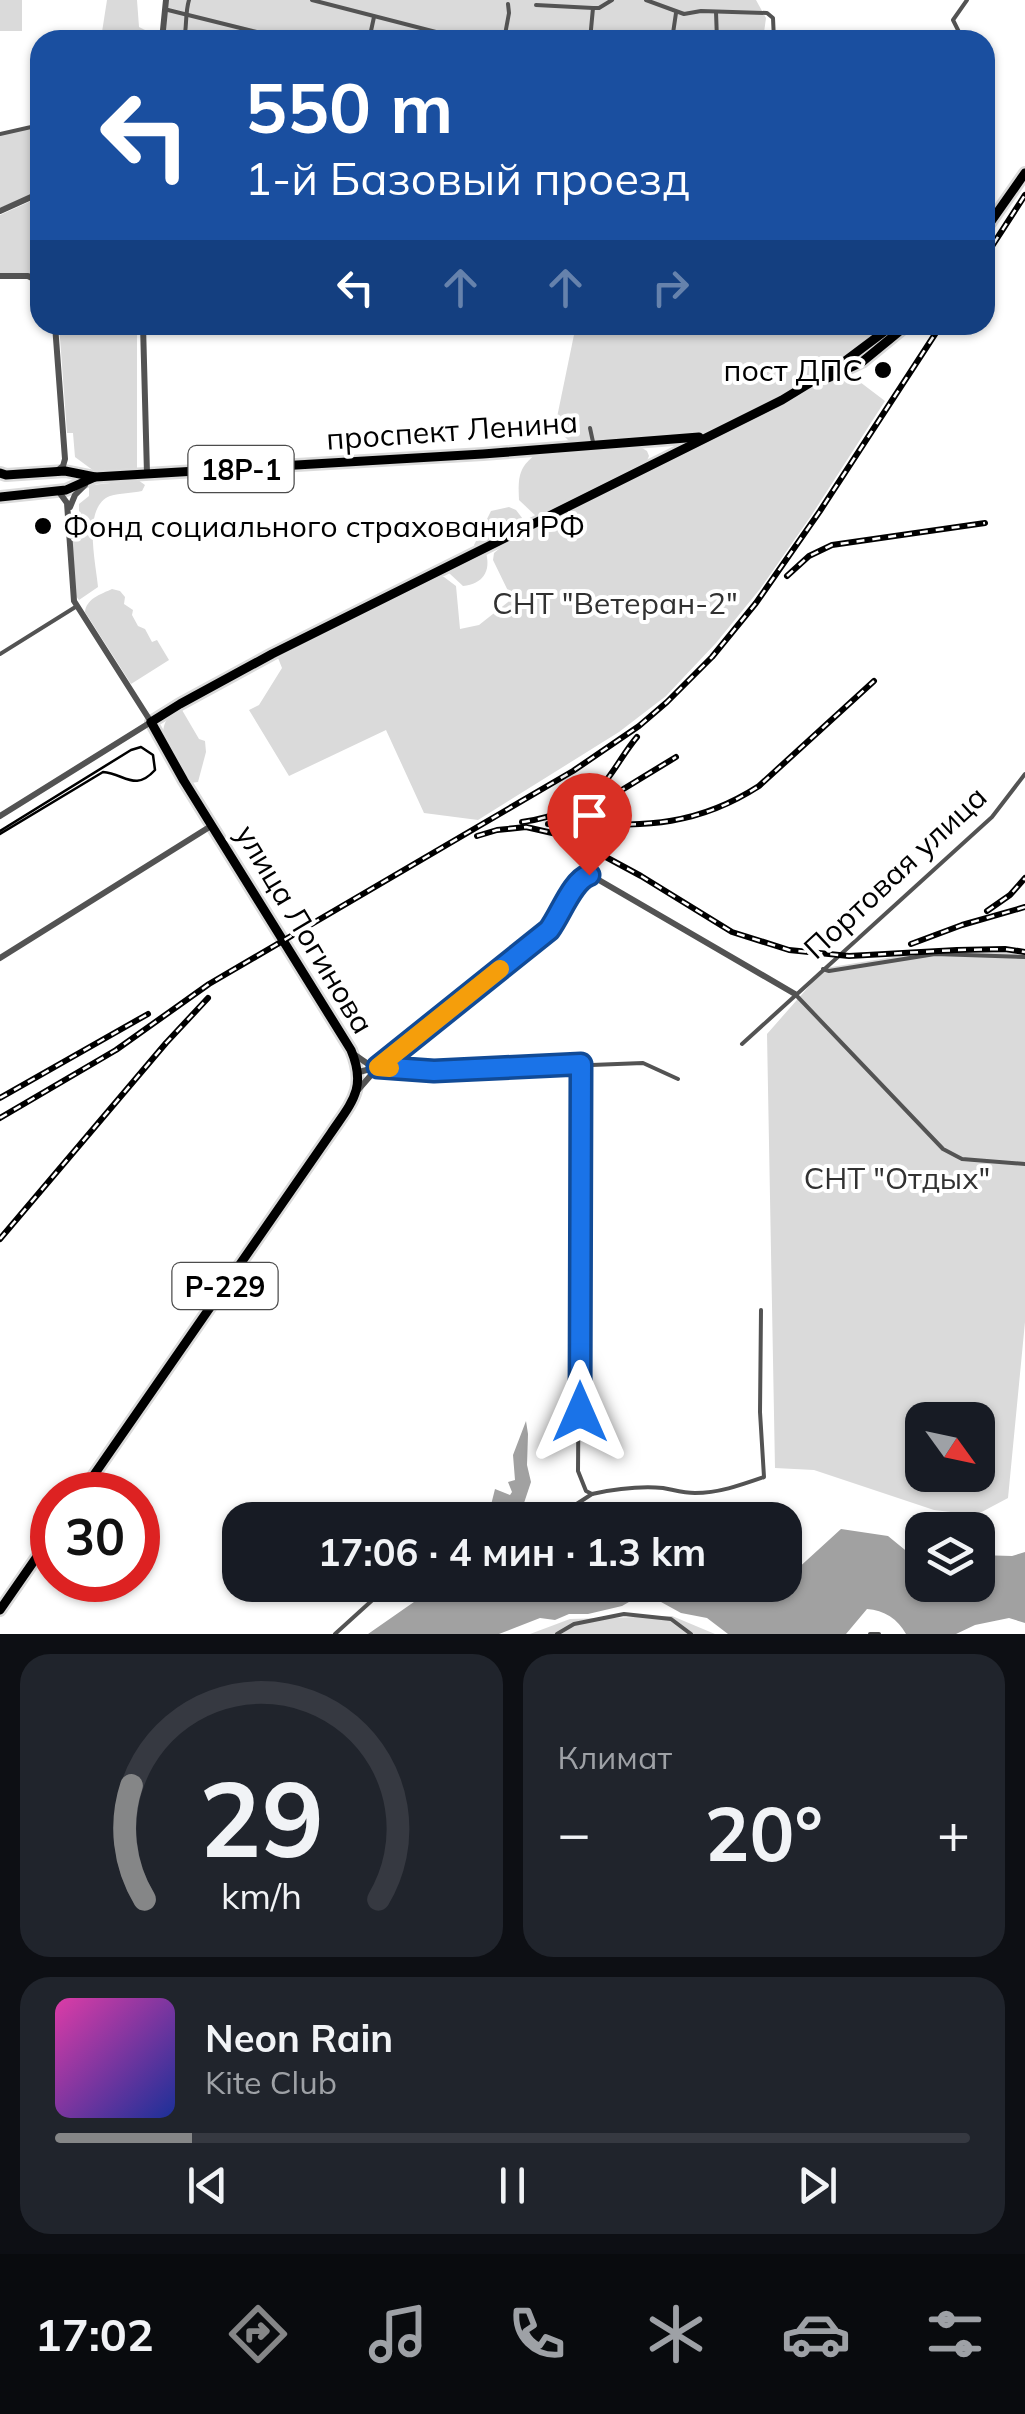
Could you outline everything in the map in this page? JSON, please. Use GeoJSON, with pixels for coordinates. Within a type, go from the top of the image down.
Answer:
{"type":"FeatureCollection","features":[{"type":"Feature","properties":{"kind":"main road"},"geometry":{"type":"LineString","coordinates":[[995,216],[1025,173]]}},
{"type":"Feature","properties":{"kind":"main road"},"geometry":{"type":"LineString","coordinates":[[151,722],[272,654],[798,391],[890,335]]}},
{"type":"Feature","properties":{"kind":"main road","name":"проспект Ленина"},"geometry":{"type":"LineString","coordinates":[[644,448],[661,441],[717,433]]}},
{"type":"Feature","properties":{"kind":"main road"},"geometry":{"type":"LineString","coordinates":[[661,441],[674,446],[671,452]]}},
{"type":"Feature","properties":{"kind":"main road","name":"проспект Ленина"},"geometry":{"type":"LineString","coordinates":[[0,473],[6,476],[66,471],[95,478],[594,446],[671,452]]}},
{"type":"Feature","properties":{"kind":"main road"},"geometry":{"type":"LineString","coordinates":[[644,448],[651,460],[644,469]]}},
{"type":"Feature","properties":{"kind":"main road","name":"проспект Ленина"},"geometry":{"type":"LineString","coordinates":[[0,497],[66,490],[95,478]]}},
{"type":"Feature","properties":{"kind":"main road","name":"улица Логинова"},"geometry":{"type":"LineString","coordinates":[[96,1472],[322,1147],[354,1096],[359,1072],[351,1050],[151,722]]}},
{"type":"Feature","properties":{"kind":"main road"},"geometry":{"type":"LineString","coordinates":[[0,1610],[30,1567]]}},
{"type":"Feature","properties":{"kind":"street"},"geometry":{"type":"LineString","coordinates":[[163,30],[166,0]]}},
{"type":"Feature","properties":{"kind":"street"},"geometry":{"type":"LineString","coordinates":[[186,30],[188,0]]}},
{"type":"Feature","properties":{"kind":"street"},"geometry":{"type":"LineString","coordinates":[[312,0],[427,30]]}},
{"type":"Feature","properties":{"kind":"street"},"geometry":{"type":"LineString","coordinates":[[536,4],[599,8],[612,0]]}},
{"type":"Feature","properties":{"kind":"street"},"geometry":{"type":"LineString","coordinates":[[646,0],[676,13],[767,13],[773,18],[774,30]]}},
{"type":"Feature","properties":{"kind":"street"},"geometry":{"type":"LineString","coordinates":[[958,30],[954,20],[967,0]]}},
{"type":"Feature","properties":{"kind":"street"},"geometry":{"type":"LineString","coordinates":[[506,30],[508,4]]}},
{"type":"Feature","properties":{"kind":"street"},"geometry":{"type":"LineString","coordinates":[[591,30],[593,8]]}},
{"type":"Feature","properties":{"kind":"street"},"geometry":{"type":"LineString","coordinates":[[165,10],[249,30]]}},
{"type":"Feature","properties":{"kind":"street"},"geometry":{"type":"LineString","coordinates":[[716,12],[716,30]]}},
{"type":"Feature","properties":{"kind":"street"},"geometry":{"type":"LineString","coordinates":[[673,30],[676,13]]}},
{"type":"Feature","properties":{"kind":"street"},"geometry":{"type":"LineString","coordinates":[[371,30],[374,17]]}},
{"type":"Feature","properties":{"kind":"street"},"geometry":{"type":"LineString","coordinates":[[0,134],[30,126]]}},
{"type":"Feature","properties":{"kind":"street"},"geometry":{"type":"LineString","coordinates":[[0,211],[30,198]]}},
{"type":"Feature","properties":{"kind":"street"},"geometry":{"type":"LineString","coordinates":[[0,276],[30,277]]}},
{"type":"Feature","properties":{"kind":"street"},"geometry":{"type":"LineString","coordinates":[[55,335],[65,459],[55,472]]}},
{"type":"Feature","properties":{"kind":"street"},"geometry":{"type":"LineString","coordinates":[[144,335],[147,474]]}},
{"type":"Feature","properties":{"kind":"street"},"geometry":{"type":"LineString","coordinates":[[590,428],[594,446]]}},
{"type":"Feature","properties":{"kind":"street"},"geometry":{"type":"LineString","coordinates":[[64,440],[71,464],[95,478],[73,497],[69,523]]}},
{"type":"Feature","properties":{"kind":"street"},"geometry":{"type":"LineString","coordinates":[[56,492],[68,502],[69,523]]}},
{"type":"Feature","properties":{"kind":"street","name":"улица Логинова"},"geometry":{"type":"LineString","coordinates":[[69,523],[73,594],[151,722]]}},
{"type":"Feature","properties":{"kind":"street"},"geometry":{"type":"LineString","coordinates":[[0,654],[78,606]]}},
{"type":"Feature","properties":{"kind":"street"},"geometry":{"type":"LineString","coordinates":[[0,816],[151,722]]}},
{"type":"Feature","properties":{"kind":"street","name":"Портовая улица"},"geometry":{"type":"LineString","coordinates":[[359,1072],[378,1067],[549,930],[576,884],[586,875],[795,994],[992,816],[1025,774]]}},
{"type":"Feature","properties":{"kind":"street"},"geometry":{"type":"LineString","coordinates":[[0,958],[212,825]]}},
{"type":"Feature","properties":{"kind":"street"},"geometry":{"type":"LineString","coordinates":[[823,969],[935,954],[1025,957]]}},
{"type":"Feature","properties":{"kind":"street"},"geometry":{"type":"LineString","coordinates":[[742,1044],[795,994],[942,1149],[962,1159],[1025,1164]]}},
{"type":"Feature","properties":{"kind":"street"},"geometry":{"type":"LineString","coordinates":[[351,1050],[360,1060],[378,1067],[434,1071],[643,1063],[678,1079]]}},
{"type":"Feature","properties":{"kind":"street"},"geometry":{"type":"LineString","coordinates":[[581,1064],[578,1471],[586,1491],[592,1494]]}},
{"type":"Feature","properties":{"kind":"street"},"geometry":{"type":"LineString","coordinates":[[354,1096],[378,1067]]}},
{"type":"Feature","properties":{"kind":"street"},"geometry":{"type":"LineString","coordinates":[[580,1502],[592,1494],[626,1488],[693,1493],[730,1489],[764,1476],[760,1310]]}},
{"type":"Feature","properties":{"kind":"street"},"geometry":{"type":"LineString","coordinates":[[335,1634],[371,1602]]}},
{"type":"Feature","properties":{"kind":"street"},"geometry":{"type":"LineString","coordinates":[[557,1634],[574,1624],[624,1614],[671,1619],[691,1634]]}},
{"type":"Feature","properties":{"kind":"street"},"geometry":{"type":"LineString","coordinates":[[870,1634],[880,1634]]}},
{"type":"Feature","properties":{"kind":"green space"},"geometry":{"type":"Polygon","coordinates":[[[0,0],[22,0],[22,31],[0,31],[0,0]]]}},
{"type":"Feature","properties":{"kind":"green space"},"geometry":{"type":"Polygon","coordinates":[[[107,0],[137,0],[139,27],[145,30],[102,30],[107,0]]]}},
{"type":"Feature","properties":{"kind":"green space"},"geometry":{"type":"Polygon","coordinates":[[[167,0],[756,0],[766,18],[764,30],[164,30],[167,0]]]}},
{"type":"Feature","properties":{"kind":"green space"},"geometry":{"type":"Polygon","coordinates":[[[30,128],[30,195],[0,208],[0,135],[30,128]]]}},
{"type":"Feature","properties":{"kind":"green space"},"geometry":{"type":"Polygon","coordinates":[[[30,202],[30,274],[0,274],[0,215],[30,202]]]}},
{"type":"Feature","properties":{"kind":"green space"},"geometry":{"type":"Polygon","coordinates":[[[60,335],[137,335],[137,468],[94,471],[75,457],[73,433],[67,433],[60,335]]]}},
{"type":"Feature","properties":{"kind":"green space"},"geometry":{"type":"Polygon","coordinates":[[[574,335],[876,335],[802,385],[715,429],[682,437],[585,443],[569,441],[555,427],[574,335]]]}},
{"type":"Feature","properties":{"kind":"green space","name":"СНТ \"Ветеран-2\""},"geometry":{"type":"Polygon","coordinates":[[[835,378],[860,382],[885,401],[760,589],[666,696],[619,732],[478,820],[424,813],[386,730],[289,776],[249,710],[259,705],[282,668],[280,653],[438,577],[456,586],[460,629],[479,625],[512,599],[493,560],[494,553],[506,543],[835,378]]]}},
{"type":"Feature","properties":{"kind":"green space"},"geometry":{"type":"Polygon","coordinates":[[[642,448],[649,456],[645,465],[537,517],[519,500],[520,474],[536,454],[642,448]]]}},
{"type":"Feature","properties":{"kind":"green space"},"geometry":{"type":"Polygon","coordinates":[[[138,480],[145,485],[142,491],[110,496],[96,511],[93,537],[98,587],[79,600],[75,595],[72,532],[79,526],[79,504],[89,496],[92,485],[138,480]]]}},
{"type":"Feature","properties":{"kind":"green space"},"geometry":{"type":"Polygon","coordinates":[[[509,507],[526,523],[475,547],[491,511],[509,507]]]}},
{"type":"Feature","properties":{"kind":"green space"},"geometry":{"type":"Polygon","coordinates":[[[486,553],[486,571],[476,583],[463,586],[449,573],[486,553]]]}},
{"type":"Feature","properties":{"kind":"green space"},"geometry":{"type":"Polygon","coordinates":[[[112,589],[125,597],[124,604],[133,610],[138,626],[145,629],[152,642],[157,640],[169,660],[131,684],[85,612],[91,600],[112,589]]]}},
{"type":"Feature","properties":{"kind":"green space"},"geometry":{"type":"Polygon","coordinates":[[[182,710],[199,739],[205,741],[198,782],[191,783],[163,734],[167,719],[182,710]]]}},
{"type":"Feature","properties":{"kind":"green space","name":"СНТ \"Отдых\""},"geometry":{"type":"Polygon","coordinates":[[[937,950],[1025,953],[1025,1322],[1008,1498],[982,1512],[934,1510],[814,1470],[775,1468],[767,1034],[825,968],[937,950]]]}},
{"type":"Feature","properties":{"kind":"green space"},"geometry":{"type":"Polygon","coordinates":[[[672,1616],[715,1634],[530,1634],[570,1619],[672,1616]]]}},
{"type":"Feature","properties":{"kind":"shaded area"},"geometry":{"type":"Polygon","coordinates":[[[526,1421],[531,1482],[524,1502],[492,1502],[495,1489],[510,1495],[512,1492],[508,1482],[515,1480],[513,1455],[526,1421]]]}},
{"type":"Feature","properties":{"kind":"shaded area"},"geometry":{"type":"Polygon","coordinates":[[[841,1529],[888,1536],[905,1550],[905,1602],[995,1602],[995,1556],[1025,1552],[1025,1623],[1009,1618],[975,1625],[956,1634],[906,1634],[890,1616],[867,1609],[846,1634],[728,1634],[707,1618],[681,1613],[661,1602],[802,1602],[802,1565],[841,1529]]]}},
{"type":"Feature","properties":{"kind":"shaded area"},"geometry":{"type":"Polygon","coordinates":[[[414,1602],[629,1602],[555,1620],[540,1618],[499,1634],[368,1634],[414,1602]]]}},
{"type":"Feature","properties":{"kind":"tram line"},"geometry":{"type":"LineString","coordinates":[[0,831],[131,750],[141,747],[153,755],[155,770],[142,780],[103,772],[0,834]]}},
{"type":"Feature","properties":{"kind":"railway"},"geometry":{"type":"LineString","coordinates":[[995,242],[1025,195]]}},
{"type":"Feature","properties":{"kind":"railway"},"geometry":{"type":"LineString","coordinates":[[0,1118],[116,1050],[209,984],[573,771],[639,726],[712,657],[756,603],[934,335]]}},
{"type":"Feature","properties":{"kind":"railway"},"geometry":{"type":"LineString","coordinates":[[787,576],[809,556],[832,545],[985,523]]}},
{"type":"Feature","properties":{"kind":"railway"},"geometry":{"type":"LineString","coordinates":[[548,824],[657,823],[707,812],[759,786],[874,681]]}},
{"type":"Feature","properties":{"kind":"railway"},"geometry":{"type":"LineString","coordinates":[[522,822],[556,814],[588,798],[605,782],[637,737]]}},
{"type":"Feature","properties":{"kind":"railway"},"geometry":{"type":"LineString","coordinates":[[589,806],[676,757]]}},
{"type":"Feature","properties":{"kind":"railway"},"geometry":{"type":"LineString","coordinates":[[477,836],[526,827],[561,835],[641,876],[732,932],[789,950],[849,956],[957,950],[1025,952]]}},
{"type":"Feature","properties":{"kind":"railway"},"geometry":{"type":"LineString","coordinates":[[987,911],[1010,895],[1025,878]]}},
{"type":"Feature","properties":{"kind":"railway"},"geometry":{"type":"LineString","coordinates":[[911,944],[1025,907]]}},
{"type":"Feature","properties":{"kind":"railway"},"geometry":{"type":"LineString","coordinates":[[0,1239],[208,998]]}},
{"type":"Feature","properties":{"kind":"railway"},"geometry":{"type":"LineString","coordinates":[[0,1098],[148,1014]]}},
{"type":"Feature","properties":{"kind":"slow traffic"},"geometry":{"type":"LineString","coordinates":[[390,1068],[378,1067],[500,969]]}},
{"type":"Feature","properties":{"kind":"place","name":"пост ДПС"},"geometry":{"type":"Point","coordinates":[883,370]}},
{"type":"Feature","properties":{"kind":"place","name":"Фонд социального страхования РФ"},"geometry":{"type":"Point","coordinates":[43,526]}},
{"type":"Feature","properties":{"kind":"route"},"geometry":{"type":"LineString","coordinates":[[580,1412],[581,1064],[434,1071],[378,1067],[549,930],[576,884],[589,875]]}}]}
